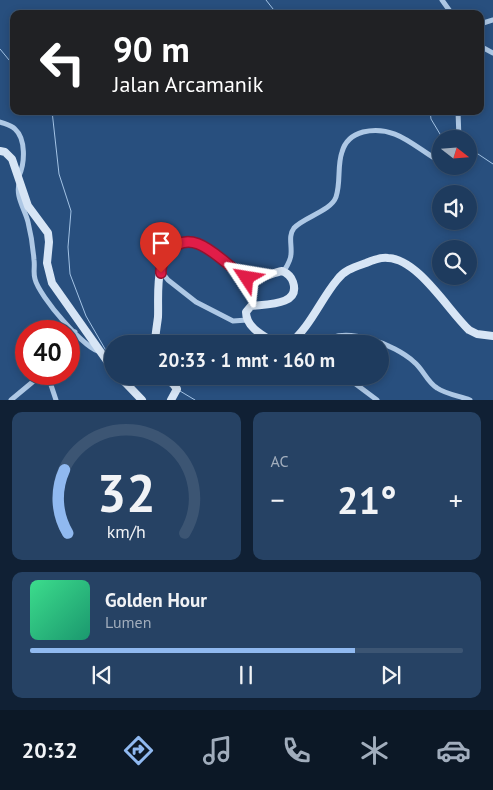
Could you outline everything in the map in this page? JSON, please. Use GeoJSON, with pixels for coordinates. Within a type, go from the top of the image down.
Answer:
{"type":"FeatureCollection","features":[{"type":"Feature","properties":{"kind":"street"},"geometry":{"type":"LineString","coordinates":[[458,115],[459,130]]}},
{"type":"Feature","properties":{"kind":"street"},"geometry":{"type":"LineString","coordinates":[[0,122],[14,128],[20,137],[24,160],[18,191],[30,231],[34,254],[35,280],[52,309],[63,320]]}},
{"type":"Feature","properties":{"kind":"street"},"geometry":{"type":"LineString","coordinates":[[156,335],[160,270],[172,249],[192,242],[206,247],[247,278],[257,278],[284,271],[291,258],[290,236],[294,229],[330,205],[335,199],[340,156],[344,146],[351,137],[370,130],[389,131],[401,136],[432,156]]}},
{"type":"Feature","properties":{"kind":"street"},"geometry":{"type":"LineString","coordinates":[[0,151],[12,159],[31,210],[48,233],[47,263],[52,282],[104,355]]}},
{"type":"Feature","properties":{"kind":"street"},"geometry":{"type":"LineString","coordinates":[[298,335],[342,275],[354,267],[383,258],[397,259],[411,266],[425,279],[469,330],[477,334],[493,336]]}},
{"type":"Feature","properties":{"kind":"street"},"geometry":{"type":"LineString","coordinates":[[160,270],[168,280],[196,302],[233,321],[247,320]]}},
{"type":"Feature","properties":{"kind":"street"},"geometry":{"type":"LineString","coordinates":[[264,335],[252,327],[247,320],[246,312],[248,307],[280,303],[290,297],[294,289],[293,282],[284,271]]}},
{"type":"Feature","properties":{"kind":"street"},"geometry":{"type":"LineString","coordinates":[[80,337],[94,350],[102,352]]}},
{"type":"Feature","properties":{"kind":"street"},"geometry":{"type":"LineString","coordinates":[[389,348],[410,358],[420,367],[437,389],[470,400]]}},
{"type":"Feature","properties":{"kind":"street"},"geometry":{"type":"LineString","coordinates":[[11,400],[29,385]]}},
{"type":"Feature","properties":{"kind":"street"},"geometry":{"type":"LineString","coordinates":[[51,385],[56,400]]}},
{"type":"Feature","properties":{"kind":"street"},"geometry":{"type":"LineString","coordinates":[[128,385],[142,400]]}},
{"type":"Feature","properties":{"kind":"street"},"geometry":{"type":"LineString","coordinates":[[171,400],[177,389],[174,385]]}},
{"type":"Feature","properties":{"kind":"street"},"geometry":{"type":"LineString","coordinates":[[357,385],[377,400]]}},
{"type":"Feature","properties":{"kind":"waterway"},"geometry":{"type":"LineString","coordinates":[[266,0],[274,10]]}},
{"type":"Feature","properties":{"kind":"waterway"},"geometry":{"type":"LineString","coordinates":[[0,49],[10,61]]}},
{"type":"Feature","properties":{"kind":"waterway"},"geometry":{"type":"LineString","coordinates":[[52,115],[59,174],[71,211],[68,247],[70,274],[86,316],[104,347]]}},
{"type":"Feature","properties":{"kind":"waterway"},"geometry":{"type":"LineString","coordinates":[[430,115],[438,130]]}},
{"type":"Feature","properties":{"kind":"waterway"},"geometry":{"type":"LineString","coordinates":[[478,154],[493,164]]}},
{"type":"Feature","properties":{"kind":"waterway"},"geometry":{"type":"LineString","coordinates":[[180,391],[195,400]]}},
{"type":"Feature","properties":{"kind":"route"},"geometry":{"type":"LineString","coordinates":[[161,273],[160,270],[164,260],[172,249],[176,246],[192,242],[206,247],[247,278]]}}]}
